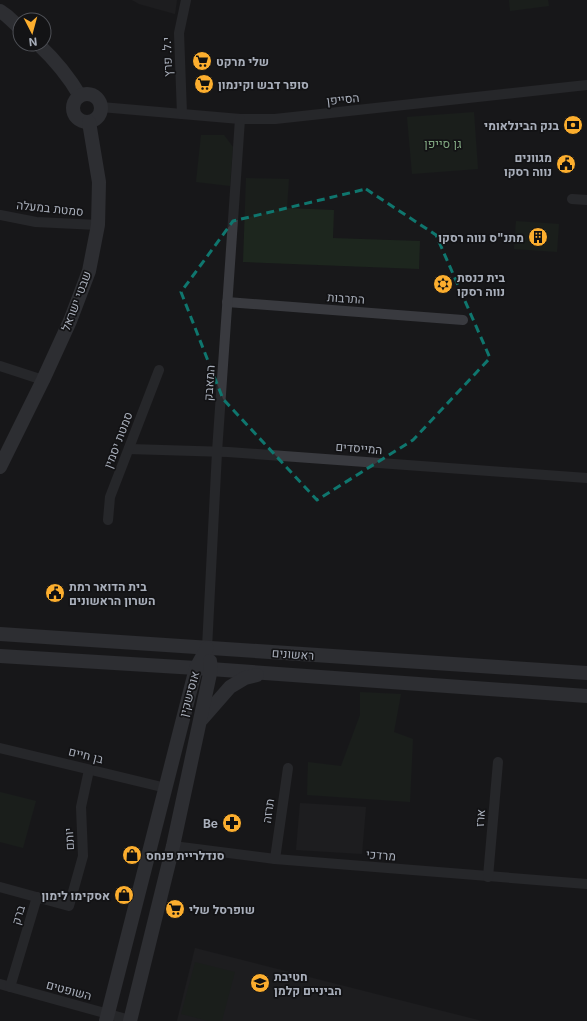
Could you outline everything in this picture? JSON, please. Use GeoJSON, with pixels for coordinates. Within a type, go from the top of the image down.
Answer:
{"type":"FeatureCollection","features":[{"type":"Feature","properties":{"kind":"street","name":"י.ל. פרץ"},"geometry":{"type":"LineString","coordinates":[[182,114],[179,33],[186,0]]}},
{"type":"Feature","properties":{"kind":"street"},"geometry":{"type":"LineString","coordinates":[[0,11],[12,21]]}},
{"type":"Feature","properties":{"kind":"street"},"geometry":{"type":"LineString","coordinates":[[47,52],[73,84],[80,96]]}},
{"type":"Feature","properties":{"kind":"street","name":"הסייפן"},"geometry":{"type":"LineString","coordinates":[[101,107],[240,120],[289,118],[587,85]]}},
{"type":"Feature","properties":{"kind":"street"},"geometry":{"type":"LineString","coordinates":[[89,94],[97,98],[101,107],[100,114],[97,118],[89,122],[80,120],[75,114],[74,104],[80,96],[89,94]]}},
{"type":"Feature","properties":{"kind":"street","name":"המאבק"},"geometry":{"type":"LineString","coordinates":[[207,648],[217,452],[240,120]]}},
{"type":"Feature","properties":{"kind":"street","name":"שבטי ישראל"},"geometry":{"type":"LineString","coordinates":[[0,467],[70,321],[89,271],[98,225],[99,182],[89,122]]}},
{"type":"Feature","properties":{"kind":"street"},"geometry":{"type":"LineString","coordinates":[[572,199],[587,200]]}},
{"type":"Feature","properties":{"kind":"street","name":"סמטת במעלה"},"geometry":{"type":"LineString","coordinates":[[0,215],[36,222],[98,225]]}},
{"type":"Feature","properties":{"kind":"street","name":"התרבות"},"geometry":{"type":"LineString","coordinates":[[227,302],[462,320]]}},
{"type":"Feature","properties":{"kind":"street"},"geometry":{"type":"LineString","coordinates":[[0,366],[43,380]]}},
{"type":"Feature","properties":{"kind":"street","name":"סמטת יסמין"},"geometry":{"type":"LineString","coordinates":[[108,520],[110,497],[159,370]]}},
{"type":"Feature","properties":{"kind":"street","name":"המייסדים"},"geometry":{"type":"LineString","coordinates":[[128,449],[217,452],[587,478]]}},
{"type":"Feature","properties":{"kind":"street"},"geometry":{"type":"LineString","coordinates":[[0,628],[29,636]]}},
{"type":"Feature","properties":{"kind":"street","name":"ראשונים"},"geometry":{"type":"LineString","coordinates":[[0,634],[587,673]]}},
{"type":"Feature","properties":{"kind":"street","name":"אוסישקין"},"geometry":{"type":"LineString","coordinates":[[107,1017],[196,668],[207,648]]}},
{"type":"Feature","properties":{"kind":"street","name":"אוסישקין"},"geometry":{"type":"LineString","coordinates":[[130,1020],[173,846],[211,669],[207,648]]}},
{"type":"Feature","properties":{"kind":"street","name":"ראשונים"},"geometry":{"type":"LineString","coordinates":[[0,656],[211,669],[587,696]]}},
{"type":"Feature","properties":{"kind":"street"},"geometry":{"type":"LineString","coordinates":[[200,721],[230,687],[246,678],[264,673]]}},
{"type":"Feature","properties":{"kind":"street","name":"בן חיים"},"geometry":{"type":"LineString","coordinates":[[0,748],[166,788]]}},
{"type":"Feature","properties":{"kind":"street","name":"ארז"},"geometry":{"type":"LineString","coordinates":[[488,877],[498,762]]}},
{"type":"Feature","properties":{"kind":"street","name":"תרזה"},"geometry":{"type":"LineString","coordinates":[[275,859],[288,768]]}},
{"type":"Feature","properties":{"kind":"street","name":"יותם"},"geometry":{"type":"LineString","coordinates":[[69,906],[83,856],[81,807],[89,770]]}},
{"type":"Feature","properties":{"kind":"street","name":"מרדכי"},"geometry":{"type":"LineString","coordinates":[[173,846],[275,859],[587,884]]}},
{"type":"Feature","properties":{"kind":"street","name":"ברק"},"geometry":{"type":"LineString","coordinates":[[0,887],[69,906]]}},
{"type":"Feature","properties":{"kind":"street","name":"ברק"},"geometry":{"type":"LineString","coordinates":[[5,986],[37,897]]}},
{"type":"Feature","properties":{"kind":"street","name":"השופטים"},"geometry":{"type":"LineString","coordinates":[[5,986],[107,1017],[130,1020]]}},
{"type":"Feature","properties":{"kind":"highlighted area"},"geometry":{"type":"Polygon","coordinates":[[[366,189],[436,235],[490,358],[413,440],[317,500],[223,399],[181,292],[233,221],[366,189]]]}},
{"type":"Feature","properties":{"kind":"shaded area"},"geometry":{"type":"Polygon","coordinates":[[[132,0],[177,0],[175,14],[139,4],[132,0]]]}},
{"type":"Feature","properties":{"kind":"shaded area"},"geometry":{"type":"Polygon","coordinates":[[[300,803],[366,807],[362,854],[296,850],[300,803]]]}},
{"type":"Feature","properties":{"kind":"shaded area","name":"חטיבת הביניים קלמן"},"geometry":{"type":"Polygon","coordinates":[[[195,948],[482,1021],[177,1021],[195,948]]]}},
{"type":"Feature","properties":{"kind":"green space"},"geometry":{"type":"Polygon","coordinates":[[[509,0],[548,0],[549,6],[510,11],[509,0]]]}},
{"type":"Feature","properties":{"kind":"green space","name":"גן סייפן"},"geometry":{"type":"Polygon","coordinates":[[[474,112],[478,169],[412,174],[407,117],[474,112]]]}},
{"type":"Feature","properties":{"kind":"green space"},"geometry":{"type":"Polygon","coordinates":[[[201,135],[224,135],[233,147],[230,186],[196,182],[201,135]]]}},
{"type":"Feature","properties":{"kind":"green space"},"geometry":{"type":"Polygon","coordinates":[[[246,178],[289,179],[287,208],[334,210],[333,238],[420,241],[419,269],[243,262],[246,178]]]}},
{"type":"Feature","properties":{"kind":"green space"},"geometry":{"type":"Polygon","coordinates":[[[516,221],[559,224],[557,252],[514,249],[516,221]]]}},
{"type":"Feature","properties":{"kind":"green space"},"geometry":{"type":"Polygon","coordinates":[[[360,692],[401,694],[394,732],[413,739],[410,802],[307,795],[308,762],[341,766],[360,715],[360,692]]]}},
{"type":"Feature","properties":{"kind":"green space"},"geometry":{"type":"Polygon","coordinates":[[[0,792],[36,801],[23,848],[0,842],[0,792]]]}},
{"type":"Feature","properties":{"kind":"green space"},"geometry":{"type":"Polygon","coordinates":[[[195,962],[235,972],[222,1021],[208,1021],[181,1014],[195,962]]]}},
{"type":"Feature","properties":{"kind":"place","name":"שלי מרקט"},"geometry":{"type":"Point","coordinates":[202,61]}},
{"type":"Feature","properties":{"kind":"place","name":"סופר דבש וקינמון"},"geometry":{"type":"Point","coordinates":[204,84]}},
{"type":"Feature","properties":{"kind":"place","name":"בנק הבינלאומי"},"geometry":{"type":"Point","coordinates":[573,125]}},
{"type":"Feature","properties":{"kind":"place","name":"מגוונים נווה רסקו"},"geometry":{"type":"Point","coordinates":[566,164]}},
{"type":"Feature","properties":{"kind":"place","name":"מתנ\"ס נווה רסקו"},"geometry":{"type":"Point","coordinates":[538,237]}},
{"type":"Feature","properties":{"kind":"place","name":"בית כנסת נווה רסקו"},"geometry":{"type":"Point","coordinates":[443,284]}},
{"type":"Feature","properties":{"kind":"place","name":"בית הדואר רמת השרון הראשונים"},"geometry":{"type":"Point","coordinates":[55,593]}},
{"type":"Feature","properties":{"kind":"place","name":"Be"},"geometry":{"type":"Point","coordinates":[232,823]}},
{"type":"Feature","properties":{"kind":"place","name":"סנדלריית פנחס"},"geometry":{"type":"Point","coordinates":[132,855]}},
{"type":"Feature","properties":{"kind":"place","name":"אסקימו לימון"},"geometry":{"type":"Point","coordinates":[124,895]}},
{"type":"Feature","properties":{"kind":"place","name":"שופרסל שלי"},"geometry":{"type":"Point","coordinates":[175,909]}},
{"type":"Feature","properties":{"kind":"place","name":"חטיבת הביניים קלמן"},"geometry":{"type":"Point","coordinates":[260,983]}}]}
